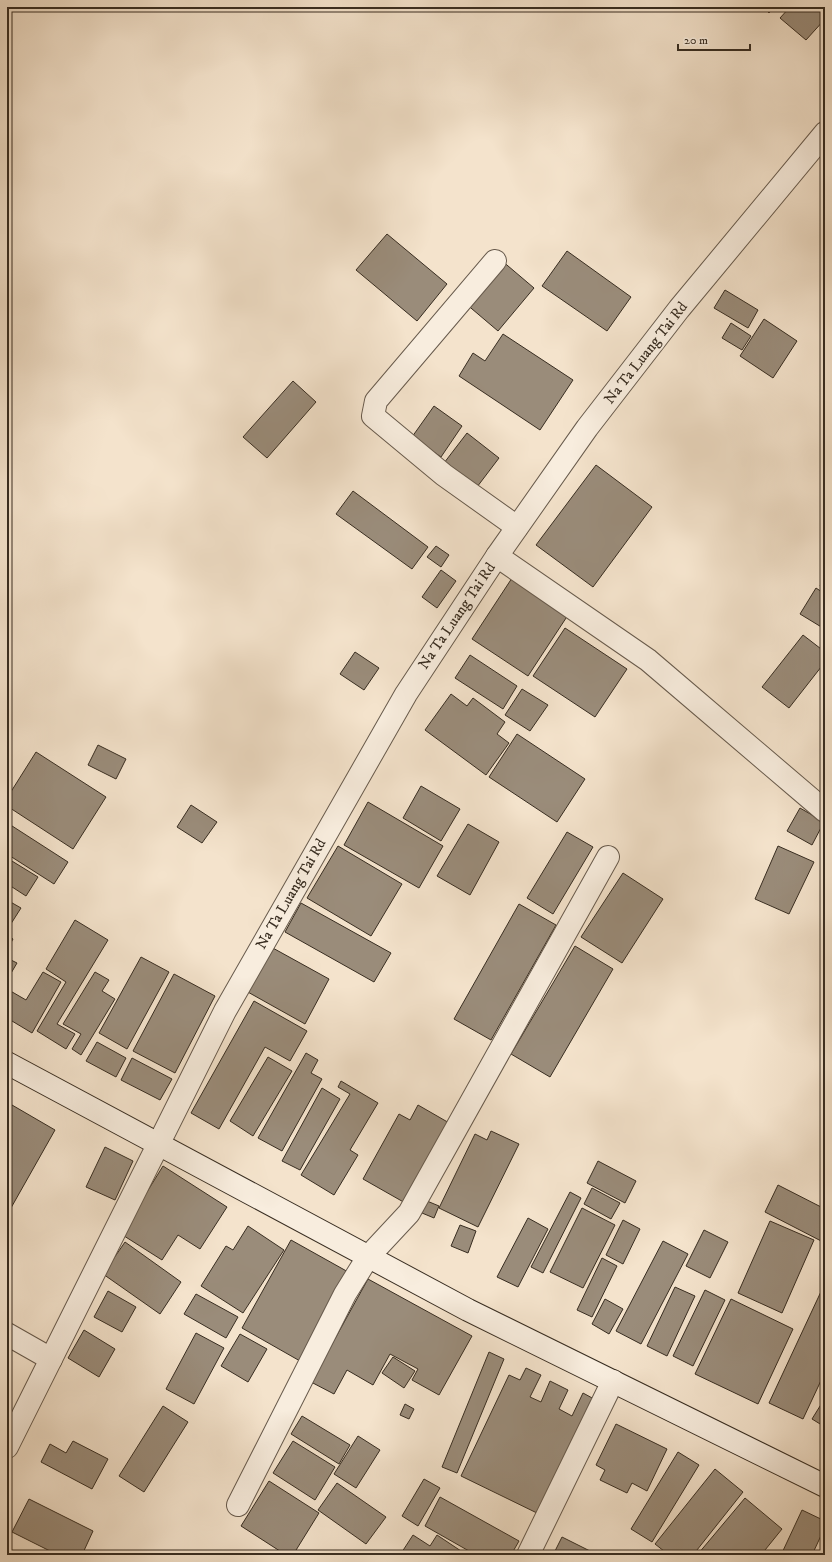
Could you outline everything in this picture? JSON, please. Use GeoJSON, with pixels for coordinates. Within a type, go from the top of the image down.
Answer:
{"type":"FeatureCollection","features":[{"type":"Feature","properties":{"kind":"street","name":"Na Ta Luang Tai Rd"},"geometry":{"type":"LineString","coordinates":[[7,1448],[50,1359],[225,1011],[309,861],[406,694],[497,556],[587,428],[674,316],[825,133]]}},
{"type":"Feature","properties":{"kind":"street"},"geometry":{"type":"LineString","coordinates":[[495,261],[376,401],[373,416],[444,475],[517,527]]}},
{"type":"Feature","properties":{"kind":"street"},"geometry":{"type":"LineString","coordinates":[[497,556],[648,660],[825,811]]}},
{"type":"Feature","properties":{"kind":"street"},"geometry":{"type":"LineString","coordinates":[[238,1505],[345,1294],[368,1256],[409,1213],[608,857]]}},
{"type":"Feature","properties":{"kind":"street"},"geometry":{"type":"LineString","coordinates":[[7,1063],[468,1310],[825,1486]]}},
{"type":"Feature","properties":{"kind":"street"},"geometry":{"type":"LineString","coordinates":[[7,1334],[50,1359]]}},
{"type":"Feature","properties":{"kind":"street"},"geometry":{"type":"LineString","coordinates":[[528,1555],[613,1381]]}},
{"type":"Feature","properties":{"kind":"building"},"geometry":{"type":"Polygon","coordinates":[[[763,7],[774,7],[769,13],[763,7]]]}},
{"type":"Feature","properties":{"kind":"building"},"geometry":{"type":"Polygon","coordinates":[[[790,7],[825,7],[825,19],[806,40],[780,18],[790,7]]]}},
{"type":"Feature","properties":{"kind":"building"},"geometry":{"type":"Polygon","coordinates":[[[387,234],[447,284],[417,321],[356,270],[387,234]]]}},
{"type":"Feature","properties":{"kind":"building"},"geometry":{"type":"Polygon","coordinates":[[[567,251],[631,297],[607,331],[542,286],[567,251]]]}},
{"type":"Feature","properties":{"kind":"building"},"geometry":{"type":"Polygon","coordinates":[[[501,260],[534,288],[498,331],[465,303],[501,260]]]}},
{"type":"Feature","properties":{"kind":"building"},"geometry":{"type":"Polygon","coordinates":[[[725,290],[758,310],[748,328],[714,308],[725,290]]]}},
{"type":"Feature","properties":{"kind":"building"},"geometry":{"type":"Polygon","coordinates":[[[764,319],[797,341],[773,378],[740,356],[764,319]]]}},
{"type":"Feature","properties":{"kind":"building"},"geometry":{"type":"Polygon","coordinates":[[[731,323],[751,336],[742,350],[722,338],[731,323]]]}},
{"type":"Feature","properties":{"kind":"building"},"geometry":{"type":"Polygon","coordinates":[[[503,334],[573,380],[540,430],[459,376],[473,353],[485,361],[503,334]]]}},
{"type":"Feature","properties":{"kind":"building"},"geometry":{"type":"Polygon","coordinates":[[[293,381],[316,402],[267,458],[243,437],[293,381]]]}},
{"type":"Feature","properties":{"kind":"building"},"geometry":{"type":"Polygon","coordinates":[[[434,406],[462,426],[441,457],[412,437],[434,406]]]}},
{"type":"Feature","properties":{"kind":"building"},"geometry":{"type":"Polygon","coordinates":[[[467,433],[499,458],[477,487],[444,463],[467,433]]]}},
{"type":"Feature","properties":{"kind":"building"},"geometry":{"type":"Polygon","coordinates":[[[596,465],[652,507],[593,587],[536,545],[596,465]]]}},
{"type":"Feature","properties":{"kind":"building"},"geometry":{"type":"Polygon","coordinates":[[[353,491],[428,547],[412,569],[336,514],[353,491]]]}},
{"type":"Feature","properties":{"kind":"building"},"geometry":{"type":"Polygon","coordinates":[[[436,546],[449,555],[441,567],[427,557],[436,546]]]}},
{"type":"Feature","properties":{"kind":"building"},"geometry":{"type":"Polygon","coordinates":[[[441,570],[456,581],[437,608],[422,597],[441,570]]]}},
{"type":"Feature","properties":{"kind":"building"},"geometry":{"type":"Polygon","coordinates":[[[514,575],[570,612],[528,676],[472,639],[514,575]]]}},
{"type":"Feature","properties":{"kind":"building"},"geometry":{"type":"Polygon","coordinates":[[[825,577],[825,589],[820,586],[825,577]]]}},
{"type":"Feature","properties":{"kind":"building"},"geometry":{"type":"Polygon","coordinates":[[[816,588],[825,594],[825,625],[823,628],[800,614],[816,588]]]}},
{"type":"Feature","properties":{"kind":"building"},"geometry":{"type":"Polygon","coordinates":[[[565,628],[627,669],[595,717],[533,676],[565,628]]]}},
{"type":"Feature","properties":{"kind":"building"},"geometry":{"type":"Polygon","coordinates":[[[803,635],[825,652],[825,662],[789,708],[762,687],[803,635]]]}},
{"type":"Feature","properties":{"kind":"building"},"geometry":{"type":"Polygon","coordinates":[[[355,652],[379,668],[364,690],[340,674],[355,652]]]}},
{"type":"Feature","properties":{"kind":"building"},"geometry":{"type":"Polygon","coordinates":[[[470,655],[517,686],[503,709],[455,678],[470,655]]]}},
{"type":"Feature","properties":{"kind":"building"},"geometry":{"type":"Polygon","coordinates":[[[522,689],[548,705],[530,731],[505,715],[522,689]]]}},
{"type":"Feature","properties":{"kind":"building"},"geometry":{"type":"Polygon","coordinates":[[[451,694],[467,706],[473,698],[505,722],[497,734],[509,743],[486,775],[425,730],[451,694]]]}},
{"type":"Feature","properties":{"kind":"building"},"geometry":{"type":"Polygon","coordinates":[[[517,734],[585,779],[557,822],[489,777],[517,734]]]}},
{"type":"Feature","properties":{"kind":"building"},"geometry":{"type":"Polygon","coordinates":[[[98,745],[126,759],[116,779],[88,765],[98,745]]]}},
{"type":"Feature","properties":{"kind":"building"},"geometry":{"type":"Polygon","coordinates":[[[36,752],[106,797],[73,849],[7,806],[7,798],[36,752]]]}},
{"type":"Feature","properties":{"kind":"building"},"geometry":{"type":"Polygon","coordinates":[[[421,786],[460,809],[441,841],[403,818],[421,786]]]}},
{"type":"Feature","properties":{"kind":"building"},"geometry":{"type":"Polygon","coordinates":[[[368,802],[443,846],[419,888],[344,845],[368,802]]]}},
{"type":"Feature","properties":{"kind":"building"},"geometry":{"type":"Polygon","coordinates":[[[191,805],[217,822],[202,843],[177,827],[191,805]]]}},
{"type":"Feature","properties":{"kind":"building"},"geometry":{"type":"Polygon","coordinates":[[[800,808],[824,822],[812,845],[787,831],[800,808]]]}},
{"type":"Feature","properties":{"kind":"building"},"geometry":{"type":"Polygon","coordinates":[[[9,824],[68,862],[54,884],[7,854],[7,827],[9,824]]]}},
{"type":"Feature","properties":{"kind":"building"},"geometry":{"type":"Polygon","coordinates":[[[468,824],[499,842],[470,895],[437,876],[468,824]]]}},
{"type":"Feature","properties":{"kind":"building"},"geometry":{"type":"Polygon","coordinates":[[[567,832],[593,847],[553,914],[527,898],[567,832]]]}},
{"type":"Feature","properties":{"kind":"building"},"geometry":{"type":"Polygon","coordinates":[[[338,846],[402,884],[371,936],[307,898],[338,846]]]}},
{"type":"Feature","properties":{"kind":"building"},"geometry":{"type":"Polygon","coordinates":[[[778,846],[814,862],[789,914],[755,899],[778,846]]]}},
{"type":"Feature","properties":{"kind":"building"},"geometry":{"type":"Polygon","coordinates":[[[7,858],[38,877],[26,896],[9,885],[7,888],[7,858]]]}},
{"type":"Feature","properties":{"kind":"building"},"geometry":{"type":"Polygon","coordinates":[[[623,873],[663,899],[622,963],[581,937],[623,873]]]}},
{"type":"Feature","properties":{"kind":"building"},"geometry":{"type":"Polygon","coordinates":[[[7,900],[21,908],[7,930],[7,900]]]}},
{"type":"Feature","properties":{"kind":"building"},"geometry":{"type":"Polygon","coordinates":[[[301,903],[391,953],[374,982],[285,932],[301,903]]]}},
{"type":"Feature","properties":{"kind":"building"},"geometry":{"type":"Polygon","coordinates":[[[519,904],[556,925],[491,1040],[454,1019],[519,904]]]}},
{"type":"Feature","properties":{"kind":"building"},"geometry":{"type":"Polygon","coordinates":[[[75,920],[108,940],[57,1024],[75,1034],[66,1049],[37,1031],[66,982],[46,969],[75,920]]]}},
{"type":"Feature","properties":{"kind":"building"},"geometry":{"type":"Polygon","coordinates":[[[7,935],[13,939],[7,950],[7,935]]]}},
{"type":"Feature","properties":{"kind":"building"},"geometry":{"type":"Polygon","coordinates":[[[575,946],[613,969],[550,1077],[511,1054],[575,946]]]}},
{"type":"Feature","properties":{"kind":"building"},"geometry":{"type":"Polygon","coordinates":[[[271,947],[329,979],[305,1024],[246,991],[271,947]]]}},
{"type":"Feature","properties":{"kind":"building"},"geometry":{"type":"Polygon","coordinates":[[[141,957],[169,972],[127,1049],[99,1033],[141,957]]]}},
{"type":"Feature","properties":{"kind":"building"},"geometry":{"type":"Polygon","coordinates":[[[7,958],[17,963],[7,980],[7,958]]]}},
{"type":"Feature","properties":{"kind":"building"},"geometry":{"type":"Polygon","coordinates":[[[43,972],[61,982],[32,1033],[7,1018],[7,989],[26,1000],[43,972]]]}},
{"type":"Feature","properties":{"kind":"building"},"geometry":{"type":"Polygon","coordinates":[[[95,972],[109,980],[102,991],[115,999],[81,1055],[72,1049],[81,1034],[63,1024],[95,972]]]}},
{"type":"Feature","properties":{"kind":"building"},"geometry":{"type":"Polygon","coordinates":[[[174,974],[215,996],[175,1073],[133,1051],[174,974]]]}},
{"type":"Feature","properties":{"kind":"building"},"geometry":{"type":"Polygon","coordinates":[[[254,1001],[307,1031],[290,1061],[265,1047],[219,1129],[191,1113],[254,1001]]]}},
{"type":"Feature","properties":{"kind":"building"},"geometry":{"type":"Polygon","coordinates":[[[97,1042],[126,1058],[116,1077],[86,1061],[97,1042]]]}},
{"type":"Feature","properties":{"kind":"building"},"geometry":{"type":"Polygon","coordinates":[[[306,1053],[318,1060],[311,1073],[322,1079],[282,1151],[258,1138],[306,1053]]]}},
{"type":"Feature","properties":{"kind":"building"},"geometry":{"type":"Polygon","coordinates":[[[268,1057],[292,1071],[253,1136],[230,1121],[268,1057]]]}},
{"type":"Feature","properties":{"kind":"building"},"geometry":{"type":"Polygon","coordinates":[[[132,1058],[172,1079],[160,1100],[121,1080],[132,1058]]]}},
{"type":"Feature","properties":{"kind":"building"},"geometry":{"type":"Polygon","coordinates":[[[341,1081],[378,1103],[350,1150],[358,1155],[334,1195],[301,1175],[350,1094],[338,1087],[341,1081]]]}},
{"type":"Feature","properties":{"kind":"building"},"geometry":{"type":"Polygon","coordinates":[[[322,1088],[340,1099],[300,1170],[282,1161],[322,1088]]]}},
{"type":"Feature","properties":{"kind":"building"},"geometry":{"type":"Polygon","coordinates":[[[12,1105],[55,1130],[7,1215],[7,1113],[12,1105]]]}},
{"type":"Feature","properties":{"kind":"building"},"geometry":{"type":"Polygon","coordinates":[[[418,1105],[451,1124],[407,1204],[363,1179],[399,1114],[410,1120],[418,1105]]]}},
{"type":"Feature","properties":{"kind":"building"},"geometry":{"type":"Polygon","coordinates":[[[491,1131],[519,1144],[478,1227],[439,1208],[475,1134],[487,1140],[491,1131]]]}},
{"type":"Feature","properties":{"kind":"building"},"geometry":{"type":"Polygon","coordinates":[[[105,1147],[133,1161],[115,1200],[86,1187],[105,1147]]]}},
{"type":"Feature","properties":{"kind":"building"},"geometry":{"type":"Polygon","coordinates":[[[598,1161],[636,1181],[625,1203],[587,1183],[598,1161]]]}},
{"type":"Feature","properties":{"kind":"building"},"geometry":{"type":"Polygon","coordinates":[[[163,1166],[227,1207],[200,1249],[178,1235],[162,1260],[121,1234],[163,1166]]]}},
{"type":"Feature","properties":{"kind":"building"},"geometry":{"type":"Polygon","coordinates":[[[778,1185],[825,1209],[825,1243],[765,1212],[778,1185]]]}},
{"type":"Feature","properties":{"kind":"building"},"geometry":{"type":"Polygon","coordinates":[[[592,1188],[620,1203],[611,1219],[584,1204],[592,1188]]]}},
{"type":"Feature","properties":{"kind":"building"},"geometry":{"type":"Polygon","coordinates":[[[570,1192],[581,1198],[543,1273],[531,1267],[570,1192]]]}},
{"type":"Feature","properties":{"kind":"building"},"geometry":{"type":"Polygon","coordinates":[[[427,1201],[439,1206],[434,1218],[422,1213],[427,1201]]]}},
{"type":"Feature","properties":{"kind":"building"},"geometry":{"type":"Polygon","coordinates":[[[582,1208],[615,1225],[583,1288],[550,1272],[582,1208]]]}},
{"type":"Feature","properties":{"kind":"building"},"geometry":{"type":"Polygon","coordinates":[[[528,1218],[548,1229],[518,1287],[497,1277],[528,1218]]]}},
{"type":"Feature","properties":{"kind":"building"},"geometry":{"type":"Polygon","coordinates":[[[623,1220],[640,1229],[623,1264],[606,1255],[623,1220]]]}},
{"type":"Feature","properties":{"kind":"building"},"geometry":{"type":"Polygon","coordinates":[[[770,1221],[814,1240],[782,1313],[738,1293],[770,1221]]]}},
{"type":"Feature","properties":{"kind":"building"},"geometry":{"type":"Polygon","coordinates":[[[460,1225],[476,1231],[468,1253],[451,1246],[460,1225]]]}},
{"type":"Feature","properties":{"kind":"building"},"geometry":{"type":"Polygon","coordinates":[[[248,1226],[284,1250],[243,1313],[201,1286],[226,1246],[233,1250],[248,1226]]]}},
{"type":"Feature","properties":{"kind":"building"},"geometry":{"type":"Polygon","coordinates":[[[704,1230],[728,1242],[710,1278],[686,1266],[704,1230]]]}},
{"type":"Feature","properties":{"kind":"building"},"geometry":{"type":"Polygon","coordinates":[[[291,1240],[350,1273],[300,1361],[242,1328],[291,1240]]]}},
{"type":"Feature","properties":{"kind":"building"},"geometry":{"type":"Polygon","coordinates":[[[663,1241],[688,1254],[641,1344],[616,1331],[663,1241]]]}},
{"type":"Feature","properties":{"kind":"building"},"geometry":{"type":"Polygon","coordinates":[[[125,1242],[181,1282],[160,1314],[103,1274],[125,1242]]]}},
{"type":"Feature","properties":{"kind":"building"},"geometry":{"type":"Polygon","coordinates":[[[602,1258],[617,1266],[592,1317],[577,1310],[602,1258]]]}},
{"type":"Feature","properties":{"kind":"building"},"geometry":{"type":"Polygon","coordinates":[[[368,1279],[472,1336],[439,1395],[412,1380],[418,1369],[390,1354],[373,1385],[347,1370],[334,1394],[311,1382],[368,1279]]]}},
{"type":"Feature","properties":{"kind":"building"},"geometry":{"type":"Polygon","coordinates":[[[825,1283],[825,1372],[803,1419],[769,1403],[825,1283]]]}},
{"type":"Feature","properties":{"kind":"building"},"geometry":{"type":"Polygon","coordinates":[[[675,1287],[695,1296],[667,1356],[647,1346],[675,1287]]]}},
{"type":"Feature","properties":{"kind":"building"},"geometry":{"type":"Polygon","coordinates":[[[705,1290],[725,1300],[693,1366],[673,1356],[705,1290]]]}},
{"type":"Feature","properties":{"kind":"building"},"geometry":{"type":"Polygon","coordinates":[[[108,1291],[136,1307],[122,1332],[94,1317],[108,1291]]]}},
{"type":"Feature","properties":{"kind":"building"},"geometry":{"type":"Polygon","coordinates":[[[196,1294],[238,1317],[226,1338],[184,1314],[196,1294]]]}},
{"type":"Feature","properties":{"kind":"building"},"geometry":{"type":"Polygon","coordinates":[[[605,1299],[623,1309],[609,1334],[592,1324],[605,1299]]]}},
{"type":"Feature","properties":{"kind":"building"},"geometry":{"type":"Polygon","coordinates":[[[731,1299],[793,1329],[758,1404],[695,1374],[731,1299]]]}},
{"type":"Feature","properties":{"kind":"building"},"geometry":{"type":"Polygon","coordinates":[[[84,1330],[115,1349],[99,1377],[68,1358],[84,1330]]]}},
{"type":"Feature","properties":{"kind":"building"},"geometry":{"type":"Polygon","coordinates":[[[196,1333],[224,1348],[194,1404],[166,1389],[196,1333]]]}},
{"type":"Feature","properties":{"kind":"building"},"geometry":{"type":"Polygon","coordinates":[[[240,1334],[267,1349],[248,1382],[221,1366],[240,1334]]]}},
{"type":"Feature","properties":{"kind":"building"},"geometry":{"type":"Polygon","coordinates":[[[489,1352],[504,1359],[457,1473],[442,1467],[489,1352]]]}},
{"type":"Feature","properties":{"kind":"building"},"geometry":{"type":"Polygon","coordinates":[[[393,1357],[415,1371],[404,1388],[382,1373],[393,1357]]]}},
{"type":"Feature","properties":{"kind":"building"},"geometry":{"type":"Polygon","coordinates":[[[526,1368],[541,1375],[530,1397],[541,1402],[550,1381],[568,1390],[559,1409],[572,1416],[583,1393],[594,1399],[539,1514],[461,1476],[509,1375],[520,1380],[526,1368]]]}},
{"type":"Feature","properties":{"kind":"building"},"geometry":{"type":"Polygon","coordinates":[[[825,1398],[825,1427],[812,1419],[825,1398]]]}},
{"type":"Feature","properties":{"kind":"building"},"geometry":{"type":"Polygon","coordinates":[[[405,1404],[414,1409],[409,1419],[400,1415],[405,1404]]]}},
{"type":"Feature","properties":{"kind":"building"},"geometry":{"type":"Polygon","coordinates":[[[163,1406],[188,1422],[144,1492],[119,1476],[163,1406]]]}},
{"type":"Feature","properties":{"kind":"building"},"geometry":{"type":"Polygon","coordinates":[[[302,1416],[350,1445],[339,1464],[291,1434],[302,1416]]]}},
{"type":"Feature","properties":{"kind":"building"},"geometry":{"type":"Polygon","coordinates":[[[616,1424],[667,1449],[647,1491],[632,1483],[627,1493],[600,1480],[605,1470],[596,1465],[616,1424]]]}},
{"type":"Feature","properties":{"kind":"building"},"geometry":{"type":"Polygon","coordinates":[[[358,1436],[380,1450],[356,1488],[334,1474],[358,1436]]]}},
{"type":"Feature","properties":{"kind":"building"},"geometry":{"type":"Polygon","coordinates":[[[73,1441],[108,1459],[92,1489],[41,1462],[50,1444],[66,1453],[73,1441]]]}},
{"type":"Feature","properties":{"kind":"building"},"geometry":{"type":"Polygon","coordinates":[[[293,1441],[335,1467],[315,1500],[273,1473],[293,1441]]]}},
{"type":"Feature","properties":{"kind":"building"},"geometry":{"type":"Polygon","coordinates":[[[678,1452],[699,1465],[652,1542],[631,1529],[678,1452]]]}},
{"type":"Feature","properties":{"kind":"building"},"geometry":{"type":"Polygon","coordinates":[[[715,1469],[743,1492],[693,1555],[669,1555],[655,1544],[715,1469]]]}},
{"type":"Feature","properties":{"kind":"building"},"geometry":{"type":"Polygon","coordinates":[[[424,1479],[440,1488],[418,1526],[402,1516],[424,1479]]]}},
{"type":"Feature","properties":{"kind":"building"},"geometry":{"type":"Polygon","coordinates":[[[269,1481],[319,1513],[293,1555],[286,1555],[241,1526],[269,1481]]]}},
{"type":"Feature","properties":{"kind":"building"},"geometry":{"type":"Polygon","coordinates":[[[337,1483],[386,1517],[366,1544],[318,1510],[337,1483]]]}},
{"type":"Feature","properties":{"kind":"building"},"geometry":{"type":"Polygon","coordinates":[[[440,1497],[519,1541],[511,1555],[476,1555],[425,1526],[440,1497]]]}},
{"type":"Feature","properties":{"kind":"building"},"geometry":{"type":"Polygon","coordinates":[[[745,1498],[782,1529],[761,1555],[699,1555],[698,1554],[745,1498]]]}},
{"type":"Feature","properties":{"kind":"building"},"geometry":{"type":"Polygon","coordinates":[[[29,1499],[93,1531],[82,1555],[58,1555],[12,1532],[29,1499]]]}},
{"type":"Feature","properties":{"kind":"building"},"geometry":{"type":"Polygon","coordinates":[[[802,1510],[825,1521],[825,1527],[812,1555],[781,1555],[802,1510]]]}},
{"type":"Feature","properties":{"kind":"building"},"geometry":{"type":"Polygon","coordinates":[[[413,1535],[430,1546],[437,1535],[467,1555],[400,1555],[413,1535]]]}},
{"type":"Feature","properties":{"kind":"building"},"geometry":{"type":"Polygon","coordinates":[[[562,1537],[598,1555],[553,1555],[562,1537]]]}}]}
